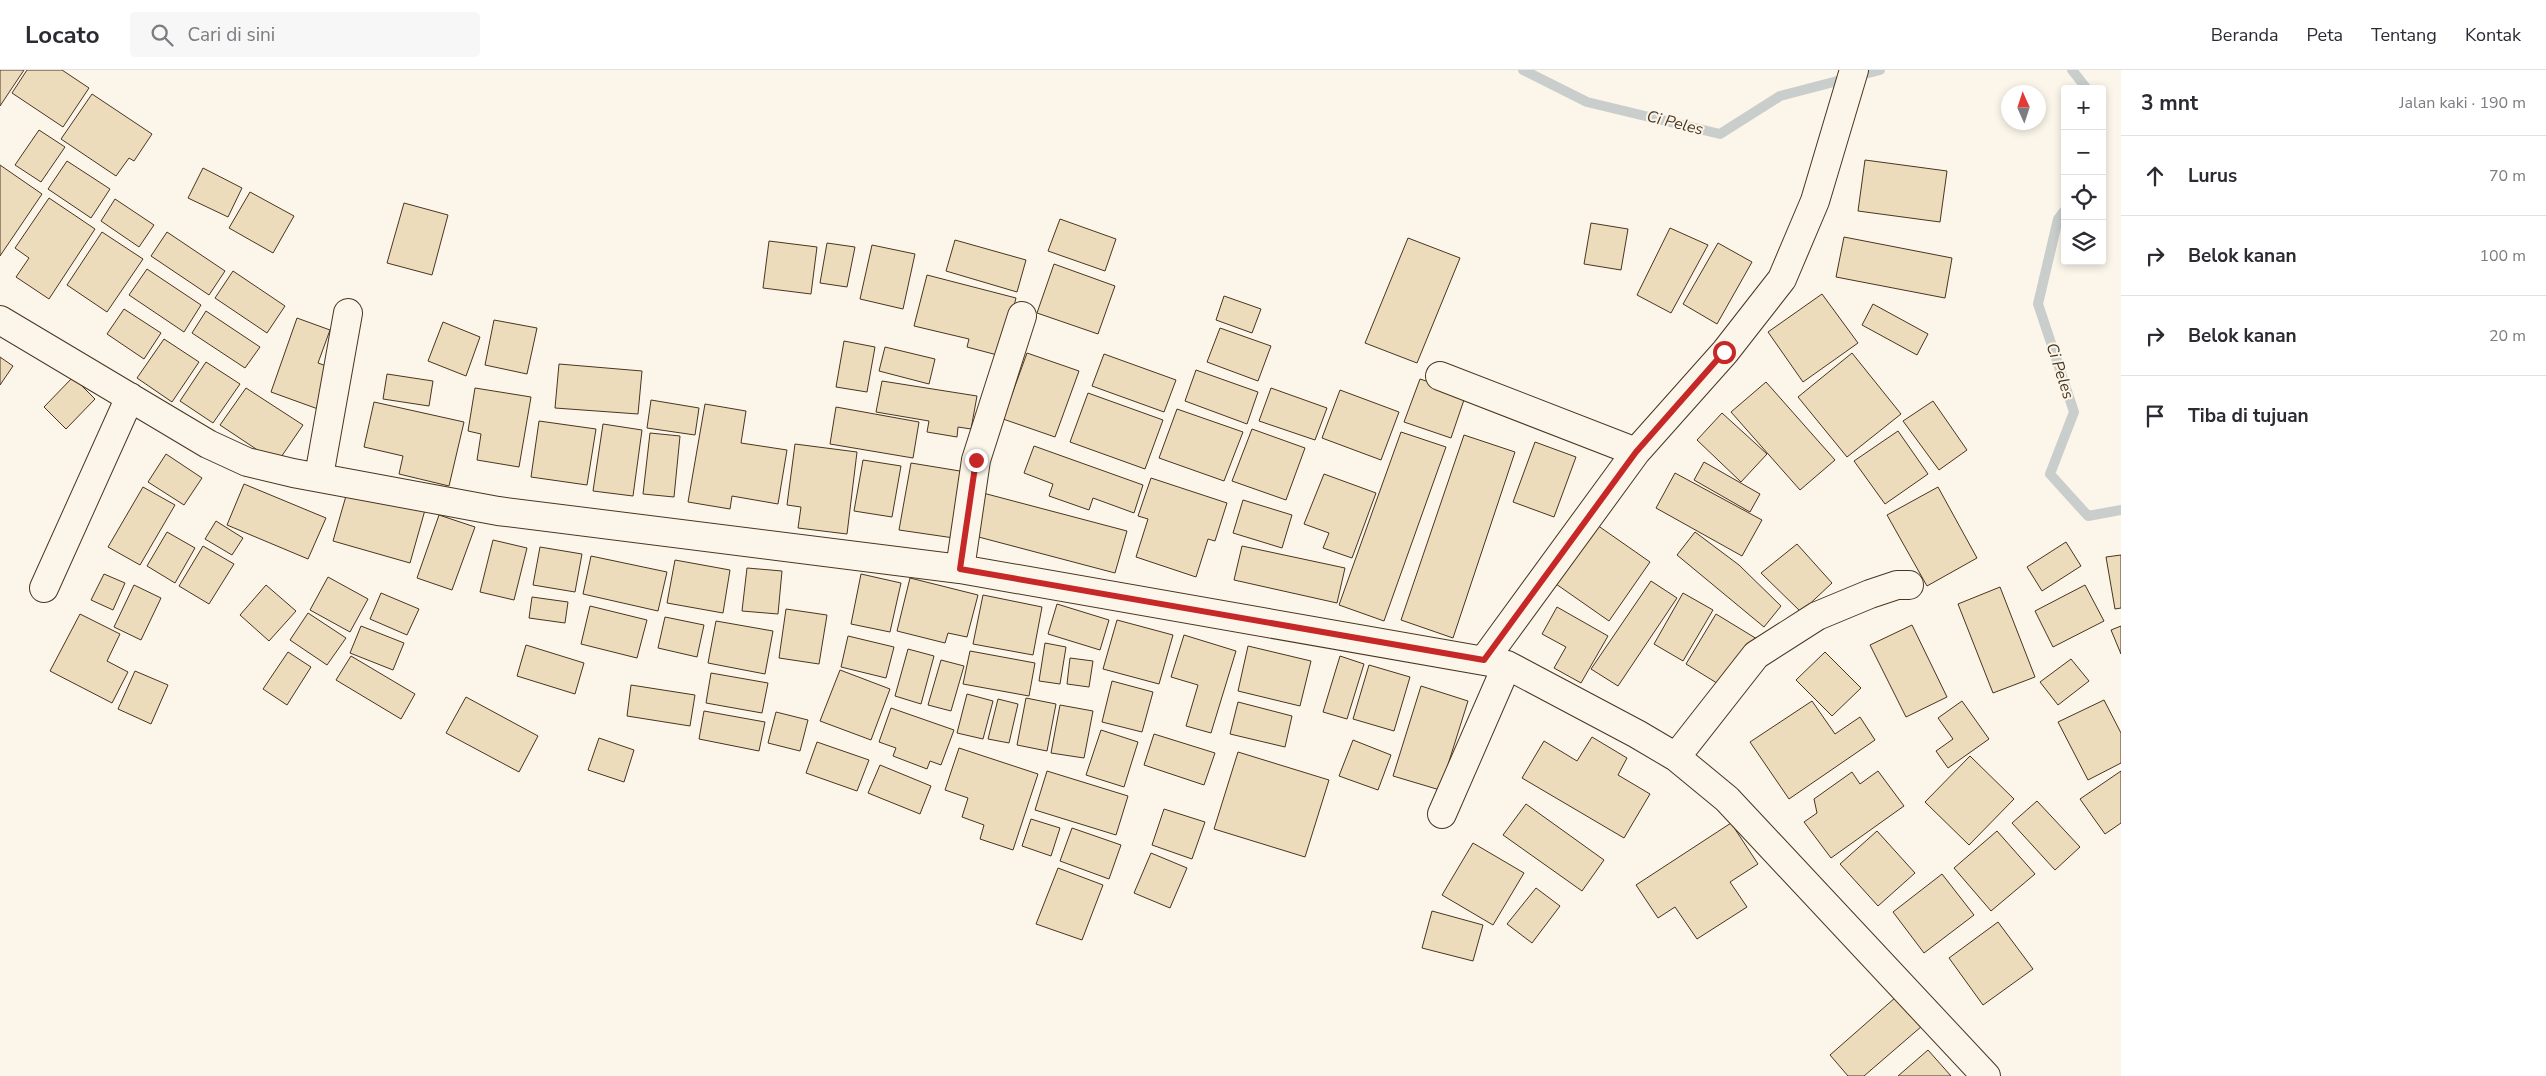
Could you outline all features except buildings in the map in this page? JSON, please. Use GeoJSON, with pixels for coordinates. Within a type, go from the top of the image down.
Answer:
{"type":"FeatureCollection","features":[{"type":"Feature","properties":{"kind":"street"},"geometry":{"type":"LineString","coordinates":[[1442,814],[1495,663],[1636,452],[1724,352],[1782,279],[1815,201],[1842,104],[1854,70]]}},
{"type":"Feature","properties":{"kind":"street"},"geometry":{"type":"LineString","coordinates":[[319,476],[348,313]]}},
{"type":"Feature","properties":{"kind":"street"},"geometry":{"type":"LineString","coordinates":[[960,569],[976,460],[1022,316]]}},
{"type":"Feature","properties":{"kind":"street"},"geometry":{"type":"LineString","coordinates":[[0,320],[208,444],[247,462],[498,511],[960,569],[1495,663],[1598,712],[1676,757],[1727,798],[1986,1076]]}},
{"type":"Feature","properties":{"kind":"street"},"geometry":{"type":"LineString","coordinates":[[1440,376],[1636,452]]}},
{"type":"Feature","properties":{"kind":"street"},"geometry":{"type":"LineString","coordinates":[[44,588],[130,397]]}},
{"type":"Feature","properties":{"kind":"street"},"geometry":{"type":"LineString","coordinates":[[1676,757],[1756,655],[1817,616],[1870,594],[1897,585],[1908,585]]}},
{"type":"Feature","properties":{"kind":"waterway","name":"Ci Peles"},"geometry":{"type":"LineString","coordinates":[[1523,70],[1587,102],[1720,134],[1780,96],[1880,70]]}},
{"type":"Feature","properties":{"kind":"waterway","name":"Ci Peles"},"geometry":{"type":"LineString","coordinates":[[2072,70],[2084,85]]}},
{"type":"Feature","properties":{"kind":"waterway","name":"Ci Peles"},"geometry":{"type":"LineString","coordinates":[[2061,215],[2058,219],[2038,304],[2074,412],[2050,474],[2088,516],[2121,510]]}},
{"type":"Feature","properties":{"kind":"route"},"geometry":{"type":"LineString","coordinates":[[976,460],[960,569],[1484,660],[1636,452],[1724,352]]}}]}
